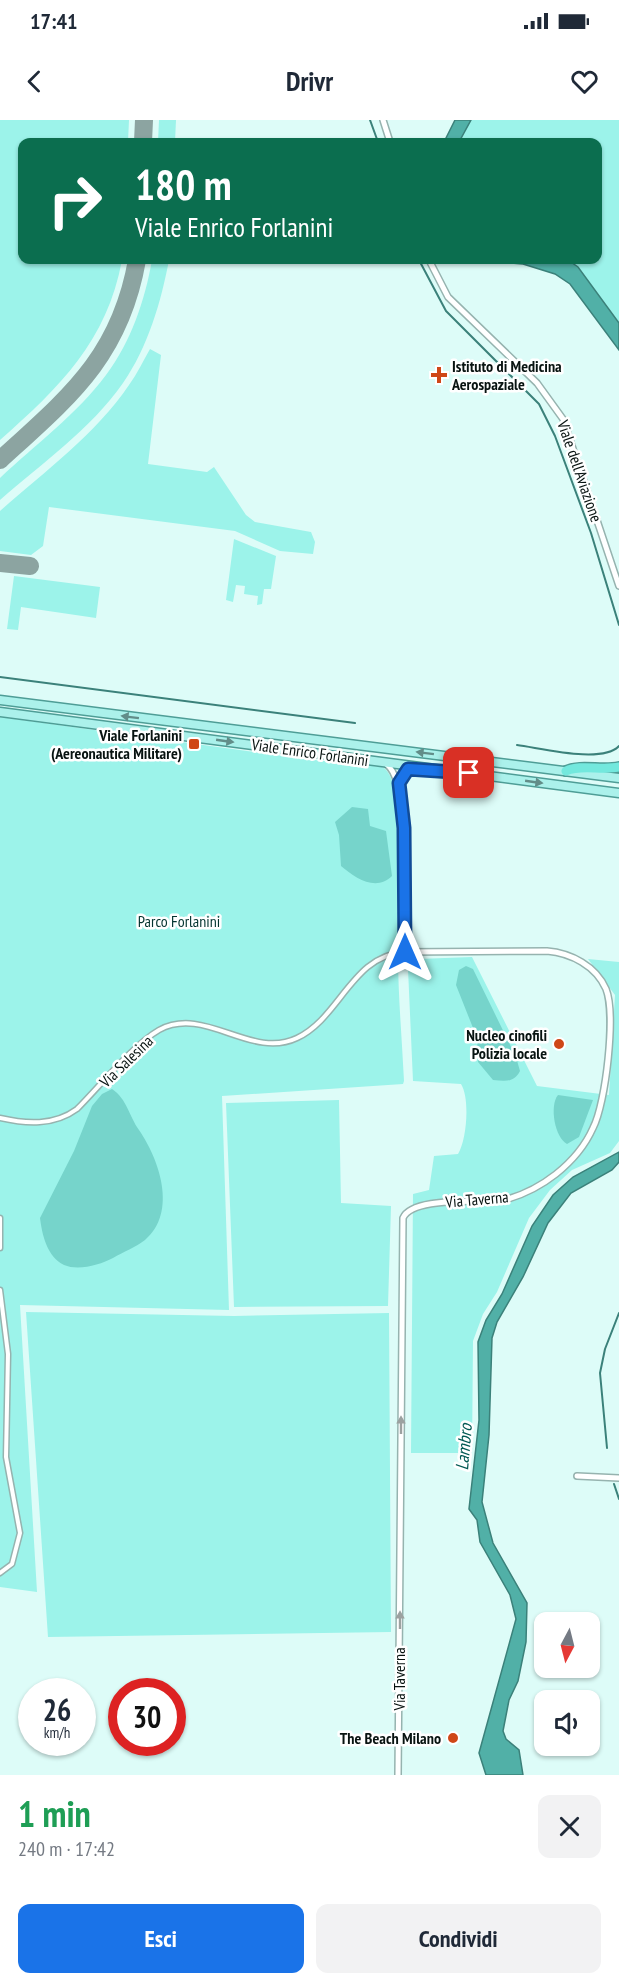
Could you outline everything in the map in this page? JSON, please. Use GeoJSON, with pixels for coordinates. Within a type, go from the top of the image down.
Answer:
{"type":"FeatureCollection","features":[{"type":"Feature","properties":{"kind":"highway"},"geometry":{"type":"LineString","coordinates":[[566,771],[573,768],[597,770],[619,767]]}},
{"type":"Feature","properties":{"kind":"main road","name":"Viale Enrico Forlanini"},"geometry":{"type":"LineString","coordinates":[[0,700],[619,778]]}},
{"type":"Feature","properties":{"kind":"main road","name":"Viale Enrico Forlanini"},"geometry":{"type":"LineString","coordinates":[[0,712],[619,793]]}},
{"type":"Feature","properties":{"kind":"street"},"geometry":{"type":"LineString","coordinates":[[383,120],[389,138]]}},
{"type":"Feature","properties":{"kind":"street","name":"Viale dell'Aviazione"},"geometry":{"type":"LineString","coordinates":[[431,264],[448,297],[537,383],[563,419],[619,586]]}},
{"type":"Feature","properties":{"kind":"street"},"geometry":{"type":"LineString","coordinates":[[382,762],[392,768],[399,783],[404,828],[405,952]]}},
{"type":"Feature","properties":{"kind":"street"},"geometry":{"type":"LineString","coordinates":[[399,783],[408,769],[430,768]]}},
{"type":"Feature","properties":{"kind":"street","name":"Via Taverna"},"geometry":{"type":"LineString","coordinates":[[398,1775],[404,1214],[434,1203],[494,1201],[520,1195],[546,1182],[567,1164],[586,1140],[603,1104],[609,1019],[604,985],[583,962],[567,954],[547,951],[405,952]]}},
{"type":"Feature","properties":{"kind":"street","name":"Via Salesina"},"geometry":{"type":"LineString","coordinates":[[0,1118],[39,1122],[70,1114],[149,1037],[179,1023],[203,1025],[263,1044],[296,1039],[321,1020],[374,962],[387,954],[405,952]]}},
{"type":"Feature","properties":{"kind":"street"},"geometry":{"type":"LineString","coordinates":[[0,1218],[0,1248]]}},
{"type":"Feature","properties":{"kind":"street"},"geometry":{"type":"LineString","coordinates":[[0,1290],[8,1354],[6,1457],[20,1533],[12,1564],[0,1573]]}},
{"type":"Feature","properties":{"kind":"street"},"geometry":{"type":"LineString","coordinates":[[577,1476],[619,1478]]}},
{"type":"Feature","properties":{"kind":"green space"},"geometry":{"type":"Polygon","coordinates":[[[0,120],[129,120],[128,138],[18,138],[18,264],[121,264],[115,289],[93,339],[61,381],[0,440],[0,120]]]}},
{"type":"Feature","properties":{"kind":"green space"},"geometry":{"type":"Polygon","coordinates":[[[159,120],[176,120],[175,138],[158,138],[159,120]]]}},
{"type":"Feature","properties":{"kind":"green space"},"geometry":{"type":"Polygon","coordinates":[[[471,120],[619,120],[619,323],[574,264],[602,264],[602,138],[461,138],[471,120]]]}},
{"type":"Feature","properties":{"kind":"green space"},"geometry":{"type":"Polygon","coordinates":[[[151,264],[168,264],[152,324],[140,354],[123,383],[81,431],[0,500],[0,478],[82,403],[115,362],[130,335],[151,264]]]}},
{"type":"Feature","properties":{"kind":"green space"},"geometry":{"type":"Polygon","coordinates":[[[150,349],[161,355],[148,464],[207,472],[214,467],[246,515],[255,522],[311,532],[315,542],[313,554],[280,551],[235,531],[49,507],[43,546],[31,555],[0,551],[0,511],[69,452],[101,420],[132,381],[150,349]]]}},
{"type":"Feature","properties":{"kind":"green space"},"geometry":{"type":"Polygon","coordinates":[[[234,539],[276,556],[271,589],[264,589],[262,604],[257,605],[258,596],[244,594],[245,586],[236,585],[233,602],[226,600],[234,539]]]}},
{"type":"Feature","properties":{"kind":"green space"},"geometry":{"type":"Polygon","coordinates":[[[14,576],[100,587],[96,618],[21,607],[18,630],[7,629],[14,576]]]}},
{"type":"Feature","properties":{"kind":"green space","name":"Parco Forlanini"},"geometry":{"type":"Polygon","coordinates":[[[0,717],[305,759],[382,767],[391,777],[399,823],[398,969],[403,1084],[222,1096],[229,1310],[20,1305],[37,1592],[0,1587],[0,717]]]}},
{"type":"Feature","properties":{"kind":"green space"},"geometry":{"type":"Polygon","coordinates":[[[472,957],[537,1086],[609,1095],[615,995],[588,959],[619,962],[619,1141],[610,1153],[572,1170],[550,1190],[529,1218],[497,1292],[483,1314],[473,1341],[472,1453],[411,1453],[413,1194],[429,1190],[434,1156],[458,1154],[464,1139],[466,1099],[461,1084],[413,1081],[408,969],[418,959],[472,957]]]}},
{"type":"Feature","properties":{"kind":"green space"},"geometry":{"type":"Polygon","coordinates":[[[339,1100],[341,1203],[391,1206],[388,1306],[234,1307],[226,1103],[339,1100]]]}},
{"type":"Feature","properties":{"kind":"green space"},"geometry":{"type":"Polygon","coordinates":[[[26,1312],[234,1316],[389,1313],[391,1632],[48,1637],[26,1312]]]}},
{"type":"Feature","properties":{"kind":"shaded area"},"geometry":{"type":"Polygon","coordinates":[[[455,120],[471,120],[461,138],[446,138],[455,120]]]}},
{"type":"Feature","properties":{"kind":"shaded area"},"geometry":{"type":"Polygon","coordinates":[[[523,264],[574,264],[578,267],[619,323],[619,350],[570,284],[555,274],[523,264]]]}},
{"type":"Feature","properties":{"kind":"shaded area"},"geometry":{"type":"Polygon","coordinates":[[[352,807],[368,809],[370,826],[386,831],[392,876],[386,881],[366,882],[341,866],[339,835],[335,822],[352,807]]]}},
{"type":"Feature","properties":{"kind":"shaded area"},"geometry":{"type":"Polygon","coordinates":[[[466,966],[473,969],[516,1057],[520,1071],[515,1078],[505,1081],[493,1080],[478,1062],[477,1038],[456,985],[459,970],[466,966]]]}},
{"type":"Feature","properties":{"kind":"shaded area"},"geometry":{"type":"Polygon","coordinates":[[[112,1089],[124,1103],[153,1155],[162,1185],[161,1215],[155,1228],[138,1245],[102,1263],[70,1267],[58,1261],[49,1251],[40,1218],[74,1151],[92,1106],[102,1094],[112,1089]]]}},
{"type":"Feature","properties":{"kind":"shaded area"},"geometry":{"type":"Polygon","coordinates":[[[558,1095],[593,1100],[579,1137],[567,1144],[559,1135],[555,1121],[554,1106],[558,1095]]]}},
{"type":"Feature","properties":{"kind":"shaded area"},"geometry":{"type":"Polygon","coordinates":[[[619,1152],[619,1162],[612,1170],[571,1193],[548,1223],[523,1277],[497,1322],[492,1338],[489,1435],[482,1502],[493,1543],[527,1603],[526,1642],[518,1681],[509,1700],[503,1731],[506,1739],[519,1750],[523,1775],[486,1775],[479,1753],[516,1619],[510,1595],[480,1542],[477,1520],[469,1509],[479,1420],[478,1342],[486,1320],[502,1294],[532,1226],[553,1195],[573,1177],[619,1152]]]}},
{"type":"Feature","properties":{"kind":"waterway"},"geometry":{"type":"LineString","coordinates":[[370,120],[377,138]]}},
{"type":"Feature","properties":{"kind":"waterway"},"geometry":{"type":"LineString","coordinates":[[421,264],[446,311],[539,404],[555,436],[591,533],[619,625]]}},
{"type":"Feature","properties":{"kind":"waterway"},"geometry":{"type":"LineString","coordinates":[[0,677],[355,723]]}},
{"type":"Feature","properties":{"kind":"waterway"},"geometry":{"type":"LineString","coordinates":[[517,745],[586,754],[599,754],[619,746]]}},
{"type":"Feature","properties":{"kind":"waterway"},"geometry":{"type":"LineString","coordinates":[[607,1448],[600,1373],[605,1349],[619,1313]]}},
{"type":"Feature","properties":{"kind":"waterway"},"geometry":{"type":"LineString","coordinates":[[614,1484],[619,1499]]}},
{"type":"Feature","properties":{"kind":"taxiway"},"geometry":{"type":"LineString","coordinates":[[143,138],[144,120]]}},
{"type":"Feature","properties":{"kind":"taxiway"},"geometry":{"type":"LineString","coordinates":[[0,460],[48,416],[88,373],[118,323],[129,294],[136,264]]}},
{"type":"Feature","properties":{"kind":"taxiway"},"geometry":{"type":"LineString","coordinates":[[0,563],[30,566]]}},
{"type":"Feature","properties":{"kind":"place","name":"Istituto di Medicina Aerospaziale"},"geometry":{"type":"Point","coordinates":[439,375]}},
{"type":"Feature","properties":{"kind":"place","name":"Viale Forlanini (Aereonautica Militare)"},"geometry":{"type":"Point","coordinates":[194,744]}},
{"type":"Feature","properties":{"kind":"place","name":"Nucleo cinofili Polizia locale"},"geometry":{"type":"Point","coordinates":[559,1044]}},
{"type":"Feature","properties":{"kind":"place","name":"The Beach Milano"},"geometry":{"type":"Point","coordinates":[453,1738]}},
{"type":"Feature","properties":{"kind":"route"},"geometry":{"type":"LineString","coordinates":[[405,952],[404,814],[399,783],[408,769],[430,768],[469,773]]}},
{"type":"Feature","properties":{"kind":"water label","name":"Lambro"},"geometry":{"type":"Point","coordinates":[464,1447]}}]}
